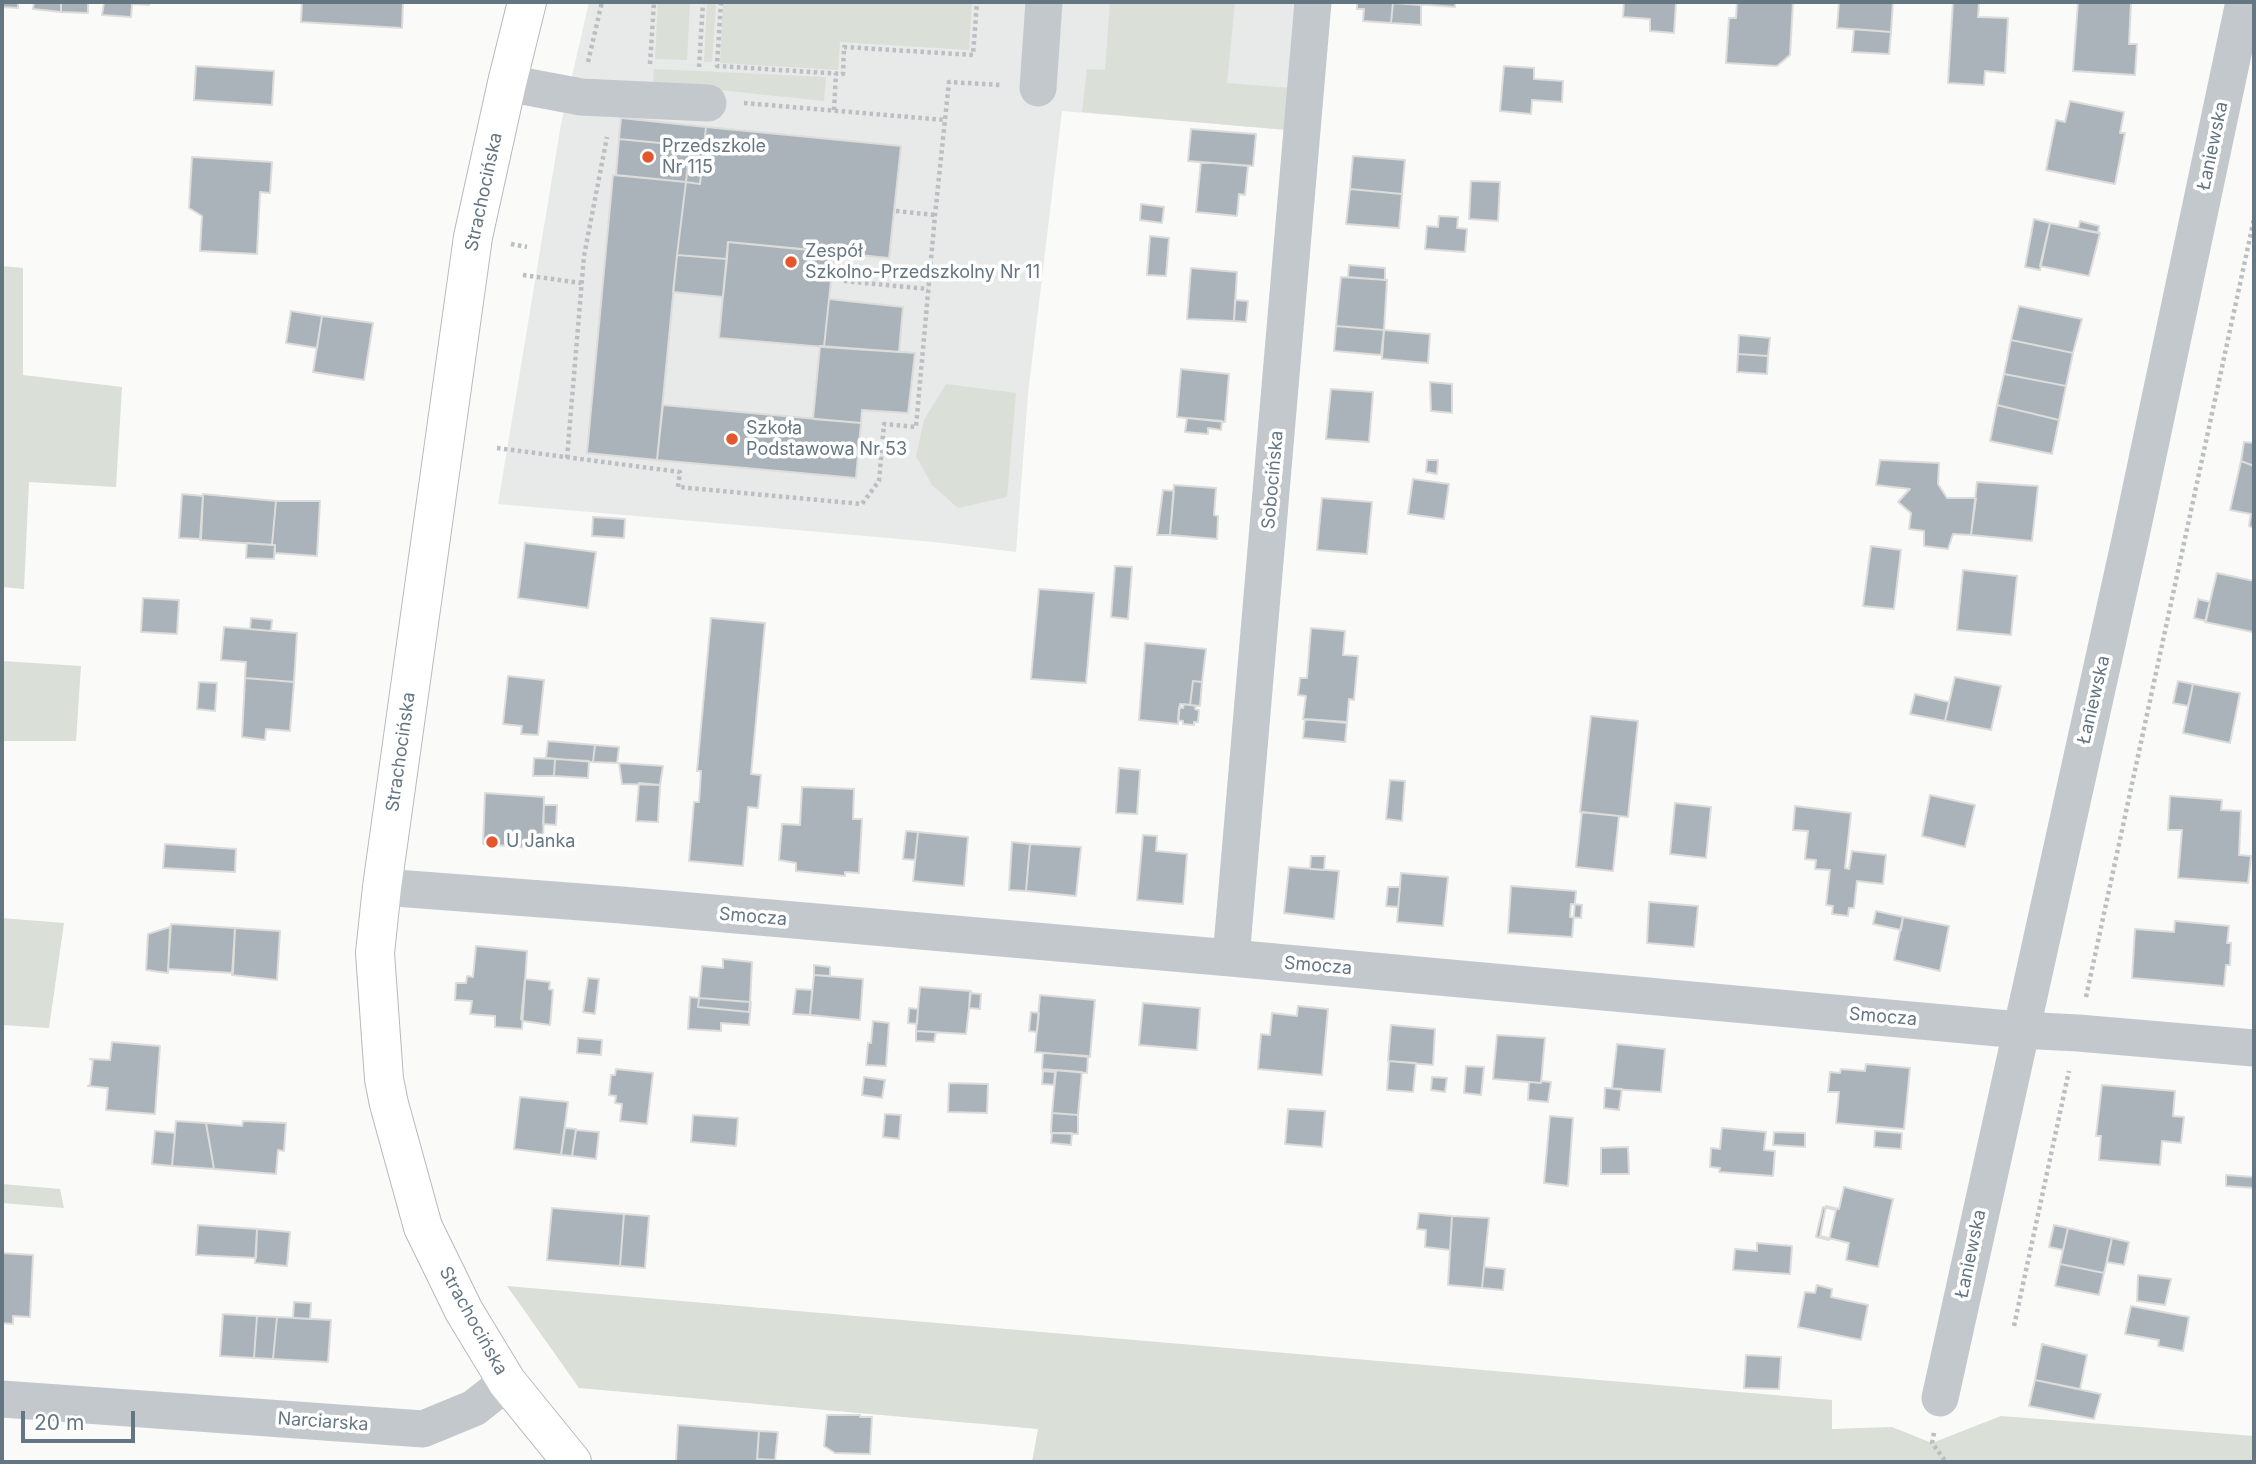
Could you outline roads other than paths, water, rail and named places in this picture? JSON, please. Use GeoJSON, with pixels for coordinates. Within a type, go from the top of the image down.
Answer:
{"type":"FeatureCollection","features":[{"type":"Feature","properties":{"kind":"main road","name":"Strachocińska"},"geometry":{"type":"LineString","coordinates":[[527,2],[473,237],[375,953],[384,1079],[424,1227],[464,1311],[507,1382],[572,1462]]}},
{"type":"Feature","properties":{"kind":"street"},"geometry":{"type":"LineString","coordinates":[[1038,88],[1044,2]]}},
{"type":"Feature","properties":{"kind":"street","name":"Sobocińska"},"geometry":{"type":"LineString","coordinates":[[1231,958],[1314,2]]}},
{"type":"Feature","properties":{"kind":"street","name":"Łaniewska"},"geometry":{"type":"LineString","coordinates":[[1940,1398],[2133,526],[2244,2]]}},
{"type":"Feature","properties":{"kind":"street"},"geometry":{"type":"LineString","coordinates":[[507,83],[596,97],[650,81],[708,103]]}},
{"type":"Feature","properties":{"kind":"street","name":"Smocza"},"geometry":{"type":"LineString","coordinates":[[382,887],[1231,958],[2020,1030],[2078,1032],[2254,1048]]}},
{"type":"Feature","properties":{"kind":"street","name":"Narciarska"},"geometry":{"type":"LineString","coordinates":[[2,1399],[423,1429],[474,1408],[507,1382]]}},
{"type":"Feature","properties":{"kind":"place","name":"Przedszkole Nr 115"},"geometry":{"type":"Point","coordinates":[648,157]}},
{"type":"Feature","properties":{"kind":"place","name":"Zespół Szkolno-Przedszkolny Nr 11"},"geometry":{"type":"Point","coordinates":[791,262]}},
{"type":"Feature","properties":{"kind":"place","name":"Szkoła Podstawowa Nr 53"},"geometry":{"type":"Point","coordinates":[732,439]}},
{"type":"Feature","properties":{"kind":"place","name":"U Janka"},"geometry":{"type":"Point","coordinates":[492,842]}}]}
